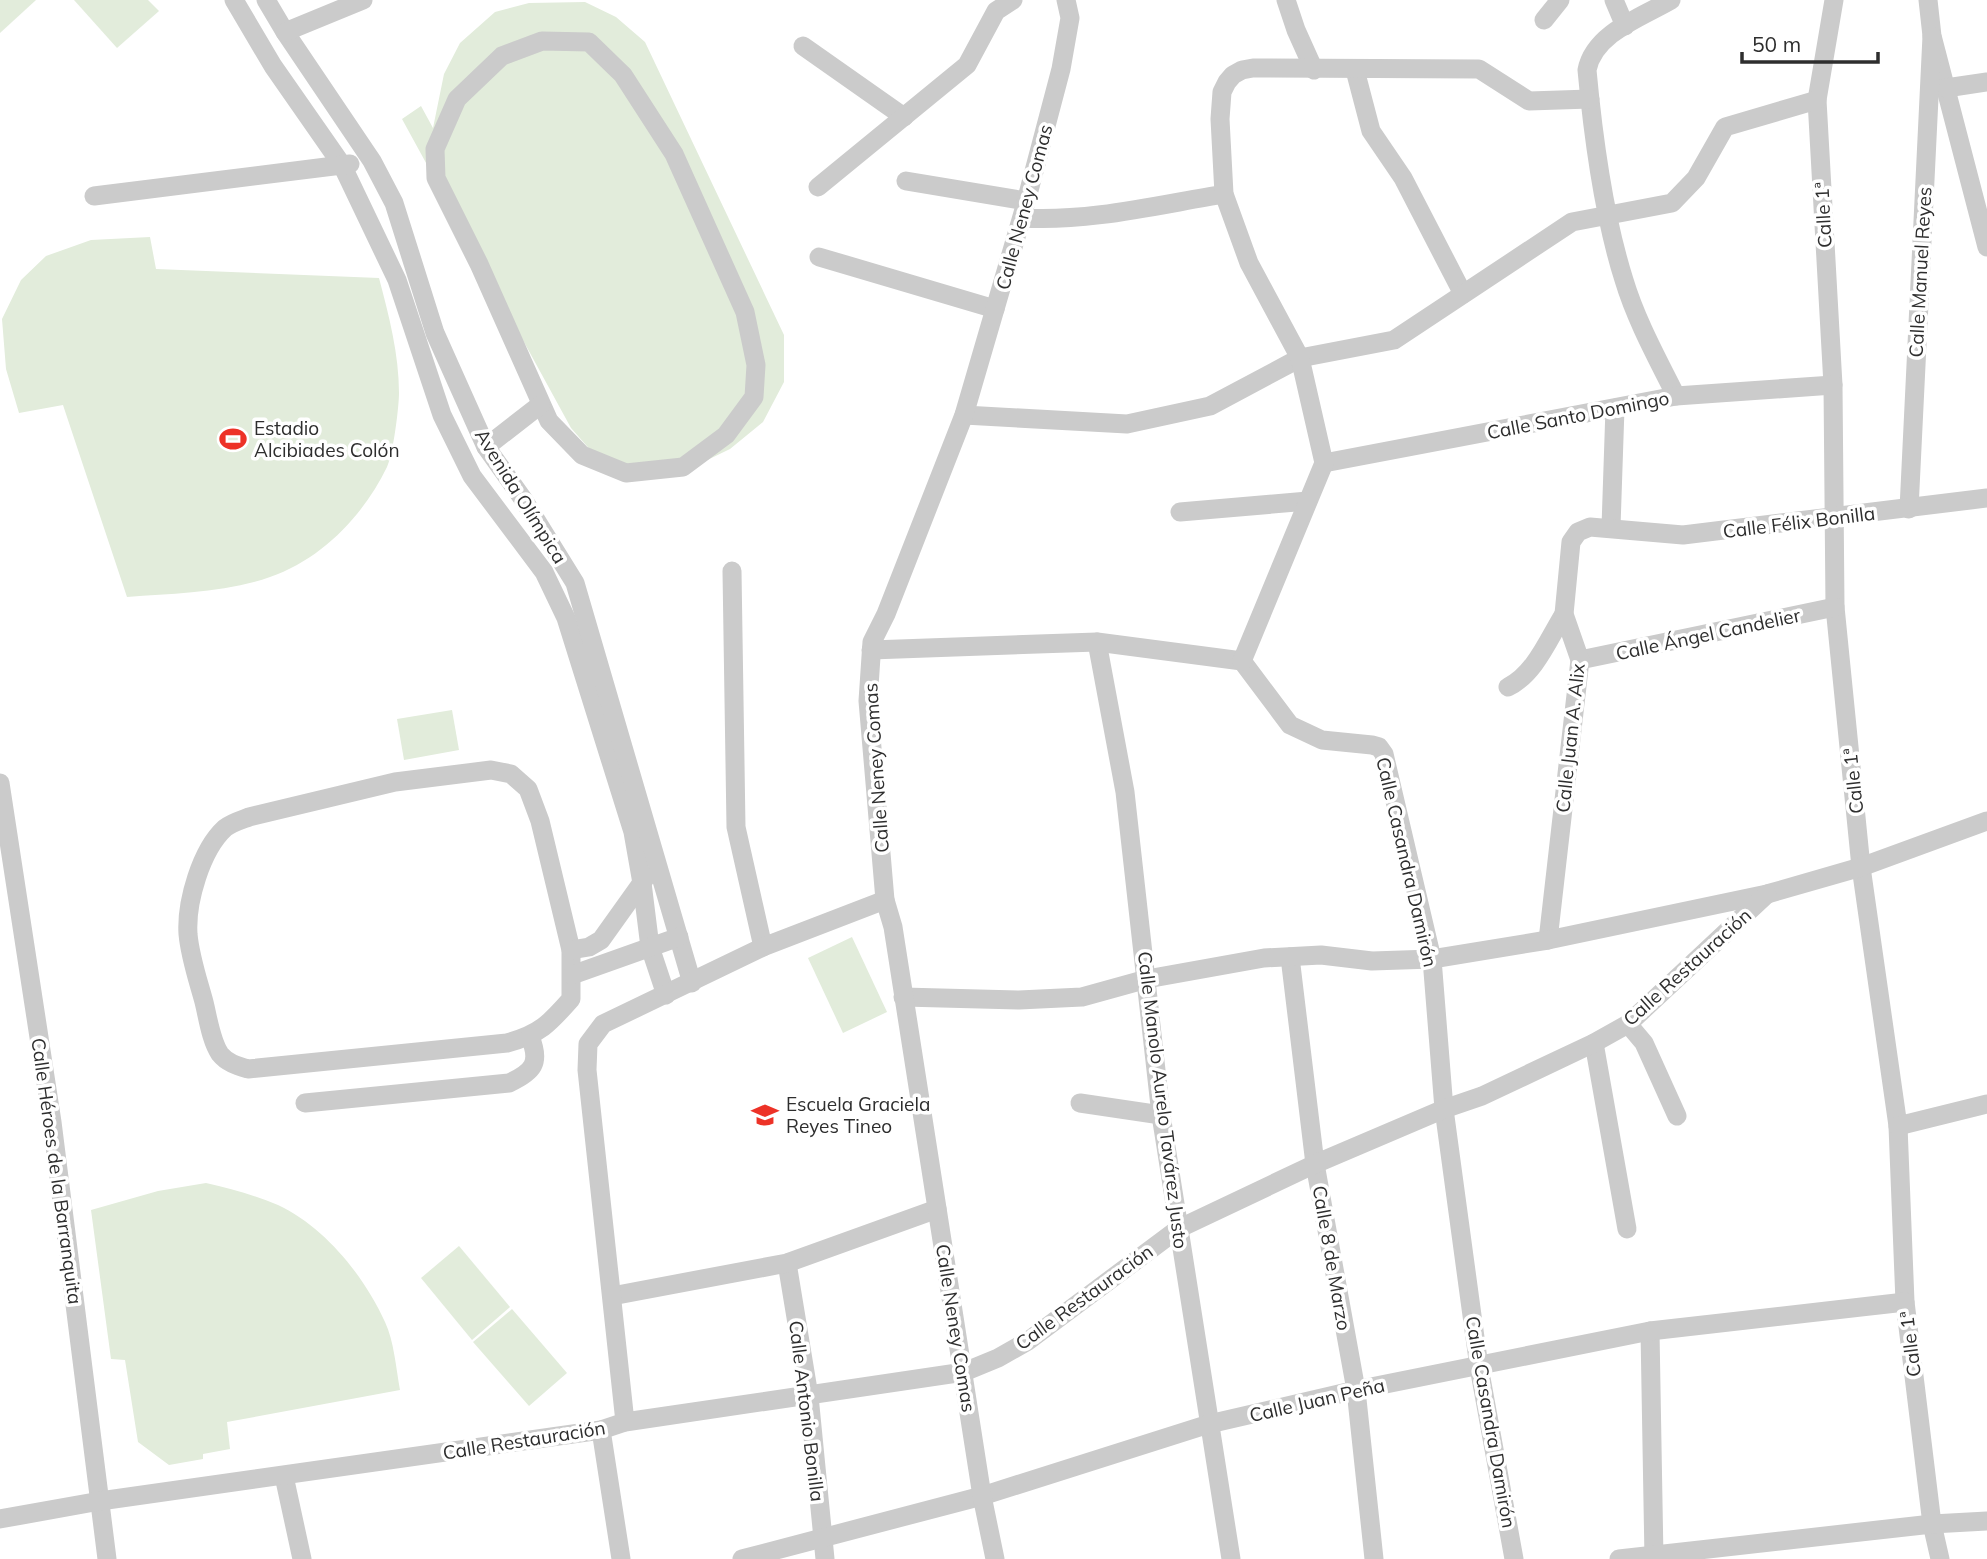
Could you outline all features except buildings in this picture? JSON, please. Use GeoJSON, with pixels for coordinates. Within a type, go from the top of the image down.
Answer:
{"type":"FeatureCollection","features":[{"type":"Feature","properties":{"kind":"street"},"geometry":{"type":"LineString","coordinates":[[234,0],[273,66],[342,165],[397,280],[442,415],[472,476],[544,572],[566,618],[632,831],[650,947],[666,995]]}},
{"type":"Feature","properties":{"kind":"street","name":"Avenida Olímpica"},"geometry":{"type":"LineString","coordinates":[[266,0],[372,161],[394,203],[435,333],[486,447],[523,499],[575,583],[692,983]]}},
{"type":"Feature","properties":{"kind":"street"},"geometry":{"type":"LineString","coordinates":[[285,32],[363,0]]}},
{"type":"Feature","properties":{"kind":"street"},"geometry":{"type":"LineString","coordinates":[[818,187],[967,65],[996,11],[1013,0]]}},
{"type":"Feature","properties":{"kind":"street","name":"Calle Neney Comas"},"geometry":{"type":"LineString","coordinates":[[995,1559],[982,1496],[893,928],[885,900],[868,701],[872,642],[886,614],[964,415],[1024,209],[1061,69],[1070,18],[1066,0]]}},
{"type":"Feature","properties":{"kind":"street"},"geometry":{"type":"LineString","coordinates":[[1286,0],[1314,70]]}},
{"type":"Feature","properties":{"kind":"street"},"geometry":{"type":"LineString","coordinates":[[1544,20],[1560,0]]}},
{"type":"Feature","properties":{"kind":"street"},"geometry":{"type":"LineString","coordinates":[[1614,0],[1625,26]]}},
{"type":"Feature","properties":{"kind":"street"},"geometry":{"type":"LineString","coordinates":[[1671,0],[1599,44],[1589,57],[1587,70],[1609,216],[1623,279],[1640,325],[1676,396]]}},
{"type":"Feature","properties":{"kind":"street","name":"Calle 1ª"},"geometry":{"type":"LineString","coordinates":[[1834,0],[1817,100],[1833,385],[1835,607],[1861,867],[1898,1126],[1905,1302],[1932,1524],[1940,1559]]}},
{"type":"Feature","properties":{"kind":"street"},"geometry":{"type":"LineString","coordinates":[[1928,0],[1932,36],[1987,247]]}},
{"type":"Feature","properties":{"kind":"street","name":"Calle Manuel Reyes"},"geometry":{"type":"LineString","coordinates":[[1909,509],[1932,36]]}},
{"type":"Feature","properties":{"kind":"street"},"geometry":{"type":"LineString","coordinates":[[542,41],[589,43],[622,75],[674,154],[745,312],[756,365],[754,397],[726,435],[683,467],[625,473],[582,455],[549,421],[541,405],[484,275],[436,178],[435,149],[457,99],[502,56],[542,41]]}},
{"type":"Feature","properties":{"kind":"street"},"geometry":{"type":"LineString","coordinates":[[803,46],[904,117]]}},
{"type":"Feature","properties":{"kind":"street"},"geometry":{"type":"LineString","coordinates":[[871,650],[1097,642],[1242,661],[1324,463],[1300,358],[1249,263],[1224,194],[1220,119],[1222,92],[1227,82],[1242,70],[1479,69],[1530,101],[1590,99]]}},
{"type":"Feature","properties":{"kind":"street"},"geometry":{"type":"LineString","coordinates":[[1355,70],[1371,131],[1403,178],[1463,294]]}},
{"type":"Feature","properties":{"kind":"street"},"geometry":{"type":"LineString","coordinates":[[1946,88],[1987,82]]}},
{"type":"Feature","properties":{"kind":"street"},"geometry":{"type":"LineString","coordinates":[[964,415],[1127,424],[1210,406],[1300,358],[1394,340],[1572,222],[1672,204],[1696,178],[1725,127],[1817,100]]}},
{"type":"Feature","properties":{"kind":"street"},"geometry":{"type":"LineString","coordinates":[[94,196],[372,161]]}},
{"type":"Feature","properties":{"kind":"street"},"geometry":{"type":"LineString","coordinates":[[906,181],[1024,209],[1056,220],[1224,194]]}},
{"type":"Feature","properties":{"kind":"street"},"geometry":{"type":"LineString","coordinates":[[819,257],[995,309]]}},
{"type":"Feature","properties":{"kind":"street","name":"Calle Santo Domingo"},"geometry":{"type":"LineString","coordinates":[[1324,463],[1676,396],[1833,385]]}},
{"type":"Feature","properties":{"kind":"street"},"geometry":{"type":"LineString","coordinates":[[486,447],[541,405]]}},
{"type":"Feature","properties":{"kind":"street"},"geometry":{"type":"LineString","coordinates":[[1611,527],[1615,408]]}},
{"type":"Feature","properties":{"kind":"street","name":"Calle Félix Bonilla"},"geometry":{"type":"LineString","coordinates":[[1611,527],[1683,535],[1987,498]]}},
{"type":"Feature","properties":{"kind":"street"},"geometry":{"type":"LineString","coordinates":[[1180,512],[1308,501]]}},
{"type":"Feature","properties":{"kind":"street","name":"Calle Juan A. Alix"},"geometry":{"type":"LineString","coordinates":[[1548,940],[1580,660],[1564,614],[1571,542],[1574,536],[1590,527],[1611,527]]}},
{"type":"Feature","properties":{"kind":"street"},"geometry":{"type":"LineString","coordinates":[[732,571],[736,827],[763,947]]}},
{"type":"Feature","properties":{"kind":"street","name":"Calle Ángel Candelier"},"geometry":{"type":"LineString","coordinates":[[1580,660],[1835,607]]}},
{"type":"Feature","properties":{"kind":"street"},"geometry":{"type":"LineString","coordinates":[[1508,687],[1529,671],[1564,614]]}},
{"type":"Feature","properties":{"kind":"street","name":"Calle Manolo Aurelo Tavárez Justo"},"geometry":{"type":"LineString","coordinates":[[1097,642],[1125,792],[1161,1115],[1231,1559]]}},
{"type":"Feature","properties":{"kind":"street","name":"Calle Casandra Damirón"},"geometry":{"type":"LineString","coordinates":[[1242,661],[1290,725],[1322,740],[1379,747],[1384,754],[1433,959],[1444,1109],[1479,1367],[1514,1559]]}},
{"type":"Feature","properties":{"kind":"street"},"geometry":{"type":"LineString","coordinates":[[491,770],[511,774],[527,789],[540,821],[571,950],[572,975],[571,999],[551,1022],[530,1037],[507,1043],[248,1069],[229,1062],[219,1054],[194,964],[188,934],[189,906],[204,858],[227,826],[249,817],[395,782],[491,770]]}},
{"type":"Feature","properties":{"kind":"street","name":"Calle Héroes de la Barranquita"},"geometry":{"type":"LineString","coordinates":[[0,783],[52,1122],[107,1559]]}},
{"type":"Feature","properties":{"kind":"street","name":"Calle Restauración"},"geometry":{"type":"LineString","coordinates":[[0,1519],[100,1501],[601,1430],[625,1422],[964,1372],[1028,1341],[1178,1229],[1315,1164],[1444,1109],[1482,1096],[1594,1044],[1628,1024],[1767,894],[1861,867],[1987,821]]}},
{"type":"Feature","properties":{"kind":"street"},"geometry":{"type":"LineString","coordinates":[[571,950],[589,947],[601,940],[657,862]]}},
{"type":"Feature","properties":{"kind":"street"},"geometry":{"type":"LineString","coordinates":[[903,997],[1019,1000],[1082,997],[1147,979],[1264,958],[1321,955],[1372,961],[1433,959],[1548,940],[1767,894]]}},
{"type":"Feature","properties":{"kind":"street"},"geometry":{"type":"LineString","coordinates":[[625,1422],[587,1070],[588,1044],[603,1024],[763,947],[885,900]]}},
{"type":"Feature","properties":{"kind":"street"},"geometry":{"type":"LineString","coordinates":[[572,975],[678,937]]}},
{"type":"Feature","properties":{"kind":"street","name":"Calle 8 de Marzo"},"geometry":{"type":"LineString","coordinates":[[1290,957],[1315,1164],[1356,1390],[1374,1559]]}},
{"type":"Feature","properties":{"kind":"street"},"geometry":{"type":"LineString","coordinates":[[1628,1024],[1644,1043],[1677,1116]]}},
{"type":"Feature","properties":{"kind":"street"},"geometry":{"type":"LineString","coordinates":[[305,1103],[509,1083],[532,1069],[536,1058],[530,1037]]}},
{"type":"Feature","properties":{"kind":"street"},"geometry":{"type":"LineString","coordinates":[[1594,1044],[1627,1229]]}},
{"type":"Feature","properties":{"kind":"street"},"geometry":{"type":"LineString","coordinates":[[1080,1103],[1161,1115]]}},
{"type":"Feature","properties":{"kind":"street"},"geometry":{"type":"LineString","coordinates":[[1898,1126],[1987,1104]]}},
{"type":"Feature","properties":{"kind":"street"},"geometry":{"type":"LineString","coordinates":[[612,1296],[787,1263],[937,1209]]}},
{"type":"Feature","properties":{"kind":"street","name":"Calle Antonio Bonilla"},"geometry":{"type":"LineString","coordinates":[[787,1263],[809,1396],[824,1549]]}},
{"type":"Feature","properties":{"kind":"street","name":"Calle Juan Peña"},"geometry":{"type":"LineString","coordinates":[[742,1559],[824,1549],[1209,1424],[1356,1390],[1650,1331],[1905,1302]]}},
{"type":"Feature","properties":{"kind":"street"},"geometry":{"type":"LineString","coordinates":[[1650,1331],[1654,1558]]}},
{"type":"Feature","properties":{"kind":"street"},"geometry":{"type":"LineString","coordinates":[[601,1430],[621,1559]]}},
{"type":"Feature","properties":{"kind":"street"},"geometry":{"type":"LineString","coordinates":[[284,1476],[302,1559]]}},
{"type":"Feature","properties":{"kind":"street"},"geometry":{"type":"LineString","coordinates":[[1619,1559],[1654,1558],[1932,1524],[1987,1521]]}},
{"type":"Feature","properties":{"kind":"green space"},"geometry":{"type":"Polygon","coordinates":[[[0,0],[36,0],[0,33],[0,0]]]}},
{"type":"Feature","properties":{"kind":"green space"},"geometry":{"type":"Polygon","coordinates":[[[74,0],[148,0],[159,11],[117,48],[74,0]]]}},
{"type":"Feature","properties":{"kind":"green space"},"geometry":{"type":"Polygon","coordinates":[[[585,2],[616,17],[645,42],[784,335],[784,382],[763,422],[730,449],[697,465],[617,470],[593,453],[571,428],[402,119],[421,106],[433,128],[444,74],[460,43],[495,12],[529,3],[585,2]]]}},
{"type":"Feature","properties":{"kind":"green space","name":"Estadio Alcibiades Colón"},"geometry":{"type":"Polygon","coordinates":[[[150,237],[156,269],[379,278],[395,349],[399,400],[387,467],[353,519],[324,547],[289,569],[253,582],[199,592],[127,597],[63,405],[19,413],[6,369],[2,319],[21,280],[46,256],[91,240],[150,237]]]}},
{"type":"Feature","properties":{"kind":"green space"},"geometry":{"type":"Polygon","coordinates":[[[452,710],[459,750],[404,760],[397,719],[452,710]]]}},
{"type":"Feature","properties":{"kind":"green space"},"geometry":{"type":"Polygon","coordinates":[[[852,937],[887,1012],[843,1033],[808,958],[852,937]]]}},
{"type":"Feature","properties":{"kind":"green space"},"geometry":{"type":"Polygon","coordinates":[[[206,1183],[278,1205],[312,1226],[341,1254],[366,1287],[385,1322],[393,1346],[400,1390],[227,1422],[230,1449],[203,1454],[203,1459],[169,1465],[138,1442],[125,1360],[111,1359],[91,1210],[158,1191],[206,1183]]]}},
{"type":"Feature","properties":{"kind":"green space"},"geometry":{"type":"Polygon","coordinates":[[[459,1246],[510,1307],[472,1340],[421,1278],[459,1246]]]}},
{"type":"Feature","properties":{"kind":"green space"},"geometry":{"type":"Polygon","coordinates":[[[512,1309],[567,1373],[529,1406],[473,1342],[512,1309]]]}},
{"type":"Feature","properties":{"kind":"place","name":"Estadio Alcibiades Colón"},"geometry":{"type":"Point","coordinates":[233,439]}},
{"type":"Feature","properties":{"kind":"place","name":"Escuela Graciela Reyes Tineo"},"geometry":{"type":"Point","coordinates":[765,1115]}}]}
